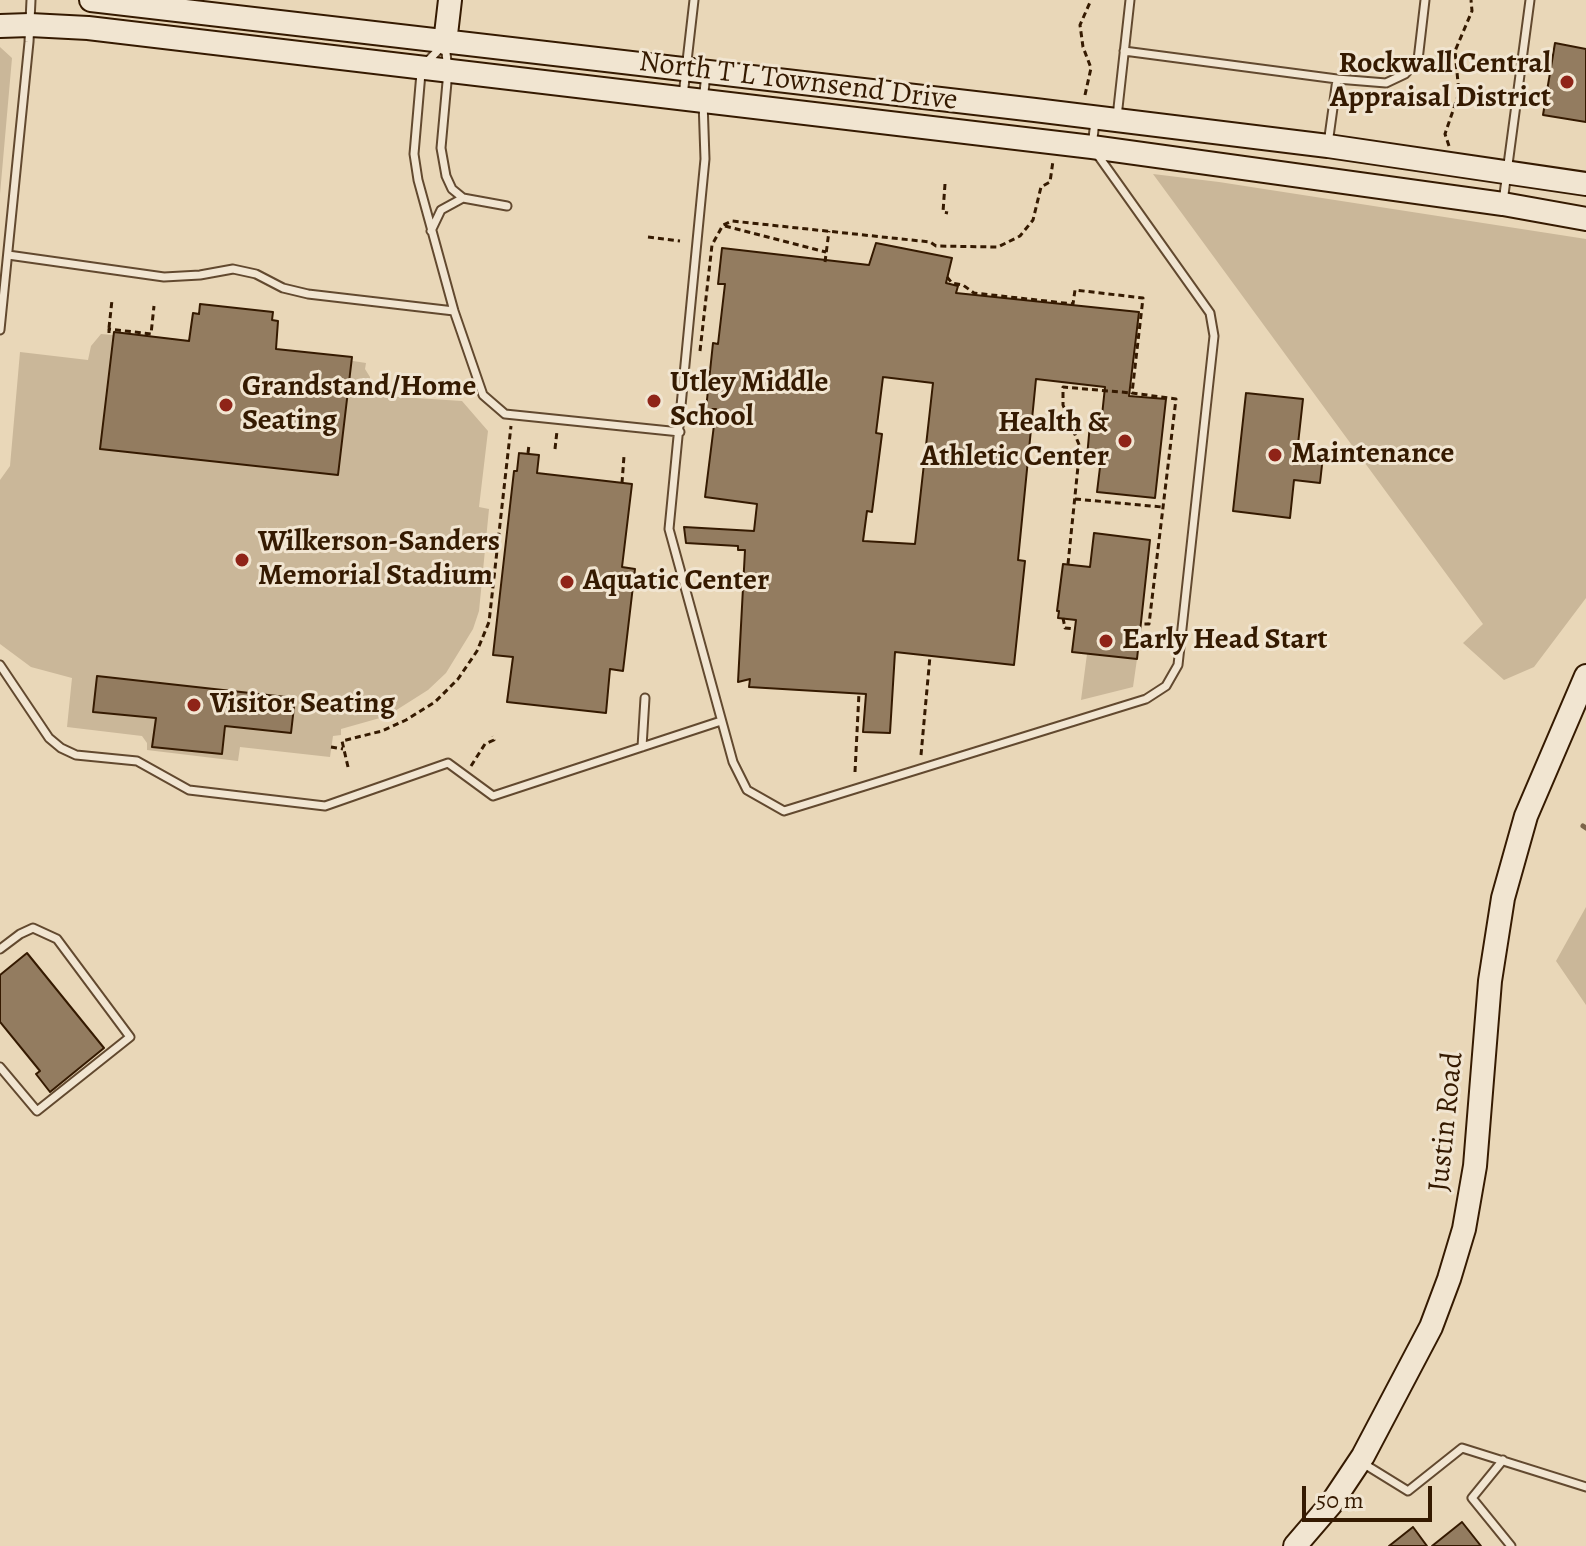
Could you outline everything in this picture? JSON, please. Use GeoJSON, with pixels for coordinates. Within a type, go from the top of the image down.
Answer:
{"type":"FeatureCollection","features":[{"type":"Feature","properties":{"kind":"street","name":"North T L Townsend Drive"},"geometry":{"type":"LineString","coordinates":[[91,0],[445,43],[1098,114],[1586,184]]}},
{"type":"Feature","properties":{"kind":"street"},"geometry":{"type":"LineString","coordinates":[[445,43],[450,0]]}},
{"type":"Feature","properties":{"kind":"street","name":"North T L Townsend Drive"},"geometry":{"type":"LineString","coordinates":[[0,26],[88,28],[1092,147],[1503,204],[1586,219]]}},
{"type":"Feature","properties":{"kind":"street","name":"Justin Road"},"geometry":{"type":"LineString","coordinates":[[1295,1546],[1331,1504],[1359,1461],[1431,1327],[1464,1229],[1481,1118],[1490,981],[1503,898],[1526,816],[1586,676]]}},
{"type":"Feature","properties":{"kind":"lane"},"geometry":{"type":"LineString","coordinates":[[0,330],[31,0]]}},
{"type":"Feature","properties":{"kind":"lane"},"geometry":{"type":"LineString","coordinates":[[694,0],[696,71],[693,100],[705,159],[669,529],[733,762],[747,790],[784,811],[1146,699],[1166,686],[1178,665],[1214,336],[1210,313],[1092,147],[1098,114],[1124,51],[1130,0]]}},
{"type":"Feature","properties":{"kind":"lane"},"geometry":{"type":"LineString","coordinates":[[1124,51],[1386,83],[1405,74],[1418,60],[1425,0]]}},
{"type":"Feature","properties":{"kind":"lane"},"geometry":{"type":"LineString","coordinates":[[1503,204],[1530,0]]}},
{"type":"Feature","properties":{"kind":"lane"},"geometry":{"type":"LineString","coordinates":[[445,43],[422,69],[414,154],[431,231],[483,395],[505,414],[680,432]]}},
{"type":"Feature","properties":{"kind":"lane"},"geometry":{"type":"LineString","coordinates":[[445,43],[448,71],[441,130],[442,160],[452,189],[463,198],[507,206]]}},
{"type":"Feature","properties":{"kind":"lane"},"geometry":{"type":"LineString","coordinates":[[693,100],[696,71]]}},
{"type":"Feature","properties":{"kind":"lane"},"geometry":{"type":"LineString","coordinates":[[1328,146],[1337,79]]}},
{"type":"Feature","properties":{"kind":"lane"},"geometry":{"type":"LineString","coordinates":[[431,231],[441,210],[463,198]]}},
{"type":"Feature","properties":{"kind":"lane"},"geometry":{"type":"LineString","coordinates":[[8,255],[164,277],[233,269],[256,274],[283,288],[308,294],[454,311]]}},
{"type":"Feature","properties":{"kind":"lane"},"geometry":{"type":"LineString","coordinates":[[0,665],[49,738],[76,755],[137,761],[189,790],[325,806],[448,763],[493,796],[721,721]]}},
{"type":"Feature","properties":{"kind":"lane"},"geometry":{"type":"LineString","coordinates":[[642,747],[645,698]]}},
{"type":"Feature","properties":{"kind":"lane"},"geometry":{"type":"LineString","coordinates":[[0,949],[33,928],[57,939],[130,1037],[37,1111],[0,1067]]}},
{"type":"Feature","properties":{"kind":"lane"},"geometry":{"type":"LineString","coordinates":[[1359,1461],[1408,1491],[1462,1448],[1586,1487]]}},
{"type":"Feature","properties":{"kind":"lane"},"geometry":{"type":"LineString","coordinates":[[1503,1460],[1472,1498],[1511,1546]]}},
{"type":"Feature","properties":{"kind":"path"},"geometry":{"type":"LineString","coordinates":[[1091,0],[1080,25],[1098,114]]}},
{"type":"Feature","properties":{"kind":"path"},"geometry":{"type":"LineString","coordinates":[[1449,150],[1445,134],[1459,93],[1455,51],[1472,11],[1471,0]]}},
{"type":"Feature","properties":{"kind":"path"},"geometry":{"type":"LineString","coordinates":[[700,351],[713,250],[711,244],[723,225],[732,221],[944,246],[998,247],[1020,236],[1033,220],[1041,187],[1050,182],[1054,158]]}},
{"type":"Feature","properties":{"kind":"path"},"geometry":{"type":"LineString","coordinates":[[945,184],[943,212],[948,213]]}},
{"type":"Feature","properties":{"kind":"path"},"geometry":{"type":"LineString","coordinates":[[723,225],[826,252]]}},
{"type":"Feature","properties":{"kind":"path"},"geometry":{"type":"LineString","coordinates":[[825,262],[829,231]]}},
{"type":"Feature","properties":{"kind":"path"},"geometry":{"type":"LineString","coordinates":[[648,237],[680,241]]}},
{"type":"Feature","properties":{"kind":"path"},"geometry":{"type":"LineString","coordinates":[[940,255],[944,246]]}},
{"type":"Feature","properties":{"kind":"path"},"geometry":{"type":"LineString","coordinates":[[947,277],[952,283],[963,285],[974,293],[1073,304],[1075,290],[1143,298],[1132,393]]}},
{"type":"Feature","properties":{"kind":"path"},"geometry":{"type":"LineString","coordinates":[[112,300],[109,331],[151,334],[154,306]]}},
{"type":"Feature","properties":{"kind":"path"},"geometry":{"type":"LineString","coordinates":[[1068,564],[1080,447],[1063,405],[1063,387],[1176,399],[1149,624],[1144,624]]}},
{"type":"Feature","properties":{"kind":"path"},"geometry":{"type":"LineString","coordinates":[[348,767],[342,741],[382,731],[435,702],[458,679],[477,651],[489,622],[513,415]]}},
{"type":"Feature","properties":{"kind":"path"},"geometry":{"type":"LineString","coordinates":[[555,449],[558,419]]}},
{"type":"Feature","properties":{"kind":"path"},"geometry":{"type":"LineString","coordinates":[[528,453],[529,445]]}},
{"type":"Feature","properties":{"kind":"path"},"geometry":{"type":"LineString","coordinates":[[622,483],[624,456]]}},
{"type":"Feature","properties":{"kind":"path"},"geometry":{"type":"LineString","coordinates":[[503,494],[511,494]]}},
{"type":"Feature","properties":{"kind":"path"},"geometry":{"type":"LineString","coordinates":[[1075,499],[1164,507]]}},
{"type":"Feature","properties":{"kind":"path"},"geometry":{"type":"LineString","coordinates":[[493,594],[500,594]]}},
{"type":"Feature","properties":{"kind":"path"},"geometry":{"type":"LineString","coordinates":[[1063,618],[1065,628],[1075,629]]}},
{"type":"Feature","properties":{"kind":"path"},"geometry":{"type":"LineString","coordinates":[[921,755],[930,656]]}},
{"type":"Feature","properties":{"kind":"path"},"geometry":{"type":"LineString","coordinates":[[855,772],[859,693]]}},
{"type":"Feature","properties":{"kind":"path"},"geometry":{"type":"LineString","coordinates":[[465,775],[485,744],[494,740],[493,736]]}},
{"type":"Feature","properties":{"kind":"path"},"geometry":{"type":"LineString","coordinates":[[331,747],[343,749]]}},
{"type":"Feature","properties":{"kind":"shaded area"},"geometry":{"type":"Polygon","coordinates":[[[0,47],[12,58],[0,194],[0,47]]]}},
{"type":"Feature","properties":{"kind":"shaded area"},"geometry":{"type":"Polygon","coordinates":[[[1153,174],[1586,239],[1586,598],[1534,667],[1504,680],[1463,643],[1483,624],[1153,174]]]}},
{"type":"Feature","properties":{"kind":"shaded area","name":"Wilkerson-Sanders Memorial Stadium"},"geometry":{"type":"Polygon","coordinates":[[[200,304],[273,312],[272,320],[278,321],[276,349],[366,363],[365,369],[370,377],[369,395],[462,401],[488,431],[479,507],[489,509],[479,611],[473,629],[446,673],[428,690],[387,716],[341,729],[341,735],[333,736],[330,757],[240,747],[238,761],[147,750],[142,736],[67,727],[72,678],[31,667],[0,644],[0,480],[10,466],[20,352],[88,360],[91,346],[101,334],[113,335],[114,332],[189,340],[193,313],[199,313],[200,304]]]}},
{"type":"Feature","properties":{"kind":"shaded area"},"geometry":{"type":"Polygon","coordinates":[[[1087,654],[1137,659],[1133,687],[1081,700],[1087,654]]]}},
{"type":"Feature","properties":{"kind":"shaded area"},"geometry":{"type":"Polygon","coordinates":[[[1586,907],[1586,1005],[1556,961],[1586,907]]]}},
{"type":"Feature","properties":{"kind":"building","name":"Rockwall Central Appraisal District"},"geometry":{"type":"Polygon","coordinates":[[[1555,43],[1586,49],[1586,122],[1543,115],[1555,43]]]}},
{"type":"Feature","properties":{"kind":"building"},"geometry":{"type":"Polygon","coordinates":[[[876,243],[952,258],[946,283],[958,286],[956,293],[1139,312],[1129,396],[1166,399],[1155,498],[1097,492],[1101,459],[1087,457],[1090,424],[1101,425],[1105,387],[1036,379],[1018,560],[1025,561],[1014,665],[895,652],[890,733],[863,732],[866,694],[749,687],[750,679],[738,682],[745,550],[738,550],[738,546],[686,543],[684,527],[754,531],[757,504],[705,497],[716,409],[706,409],[713,343],[718,344],[725,284],[718,284],[722,248],[869,265],[876,243]],[[883,377],[876,433],[882,434],[872,512],[867,511],[863,541],[915,544],[933,383],[883,377]]]}},
{"type":"Feature","properties":{"kind":"building","name":"Grandstand/Home Seating"},"geometry":{"type":"Polygon","coordinates":[[[200,304],[273,312],[272,320],[278,321],[276,349],[352,357],[338,475],[100,449],[114,332],[189,341],[193,313],[199,314],[200,304]]]}},
{"type":"Feature","properties":{"kind":"building","name":"Maintenance"},"geometry":{"type":"Polygon","coordinates":[[[1246,393],[1303,399],[1297,453],[1323,456],[1320,483],[1294,480],[1290,518],[1233,511],[1246,393]]]}},
{"type":"Feature","properties":{"kind":"building","name":"Aquatic Center"},"geometry":{"type":"Polygon","coordinates":[[[519,453],[539,455],[537,473],[632,484],[622,567],[635,569],[623,671],[610,669],[606,713],[507,702],[513,657],[493,655],[514,471],[517,471],[519,453]]]}},
{"type":"Feature","properties":{"kind":"building"},"geometry":{"type":"Polygon","coordinates":[[[1094,533],[1150,540],[1137,659],[1072,652],[1076,620],[1058,618],[1063,564],[1090,567],[1094,533]]]}},
{"type":"Feature","properties":{"kind":"building","name":"Visitor Seating"},"geometry":{"type":"Polygon","coordinates":[[[97,676],[295,698],[291,733],[225,726],[222,754],[152,747],[156,718],[93,712],[97,676]]]}},
{"type":"Feature","properties":{"kind":"building"},"geometry":{"type":"Polygon","coordinates":[[[27,953],[104,1048],[50,1092],[36,1074],[40,1071],[0,1022],[0,975],[27,953]]]}},
{"type":"Feature","properties":{"kind":"building"},"geometry":{"type":"Polygon","coordinates":[[[1462,1522],[1481,1546],[1432,1546],[1462,1522]]]}},
{"type":"Feature","properties":{"kind":"building"},"geometry":{"type":"Polygon","coordinates":[[[1413,1527],[1427,1546],[1389,1546],[1413,1527]]]}},
{"type":"Feature","properties":{"kind":"place","name":"Rockwall Central Appraisal District"},"geometry":{"type":"Point","coordinates":[1567,82]}},
{"type":"Feature","properties":{"kind":"place","name":"Utley Middle School"},"geometry":{"type":"Point","coordinates":[654,401]}},
{"type":"Feature","properties":{"kind":"place","name":"Grandstand/Home Seating"},"geometry":{"type":"Point","coordinates":[226,405]}},
{"type":"Feature","properties":{"kind":"place","name":"Health & Athletic Center"},"geometry":{"type":"Point","coordinates":[1125,441]}},
{"type":"Feature","properties":{"kind":"place","name":"Maintenance"},"geometry":{"type":"Point","coordinates":[1275,455]}},
{"type":"Feature","properties":{"kind":"place","name":"Wilkerson-Sanders Memorial Stadium"},"geometry":{"type":"Point","coordinates":[242,560]}},
{"type":"Feature","properties":{"kind":"place","name":"Aquatic Center"},"geometry":{"type":"Point","coordinates":[567,582]}},
{"type":"Feature","properties":{"kind":"place","name":"Early Head Start"},"geometry":{"type":"Point","coordinates":[1106,641]}},
{"type":"Feature","properties":{"kind":"place","name":"Visitor Seating"},"geometry":{"type":"Point","coordinates":[194,705]}}]}
